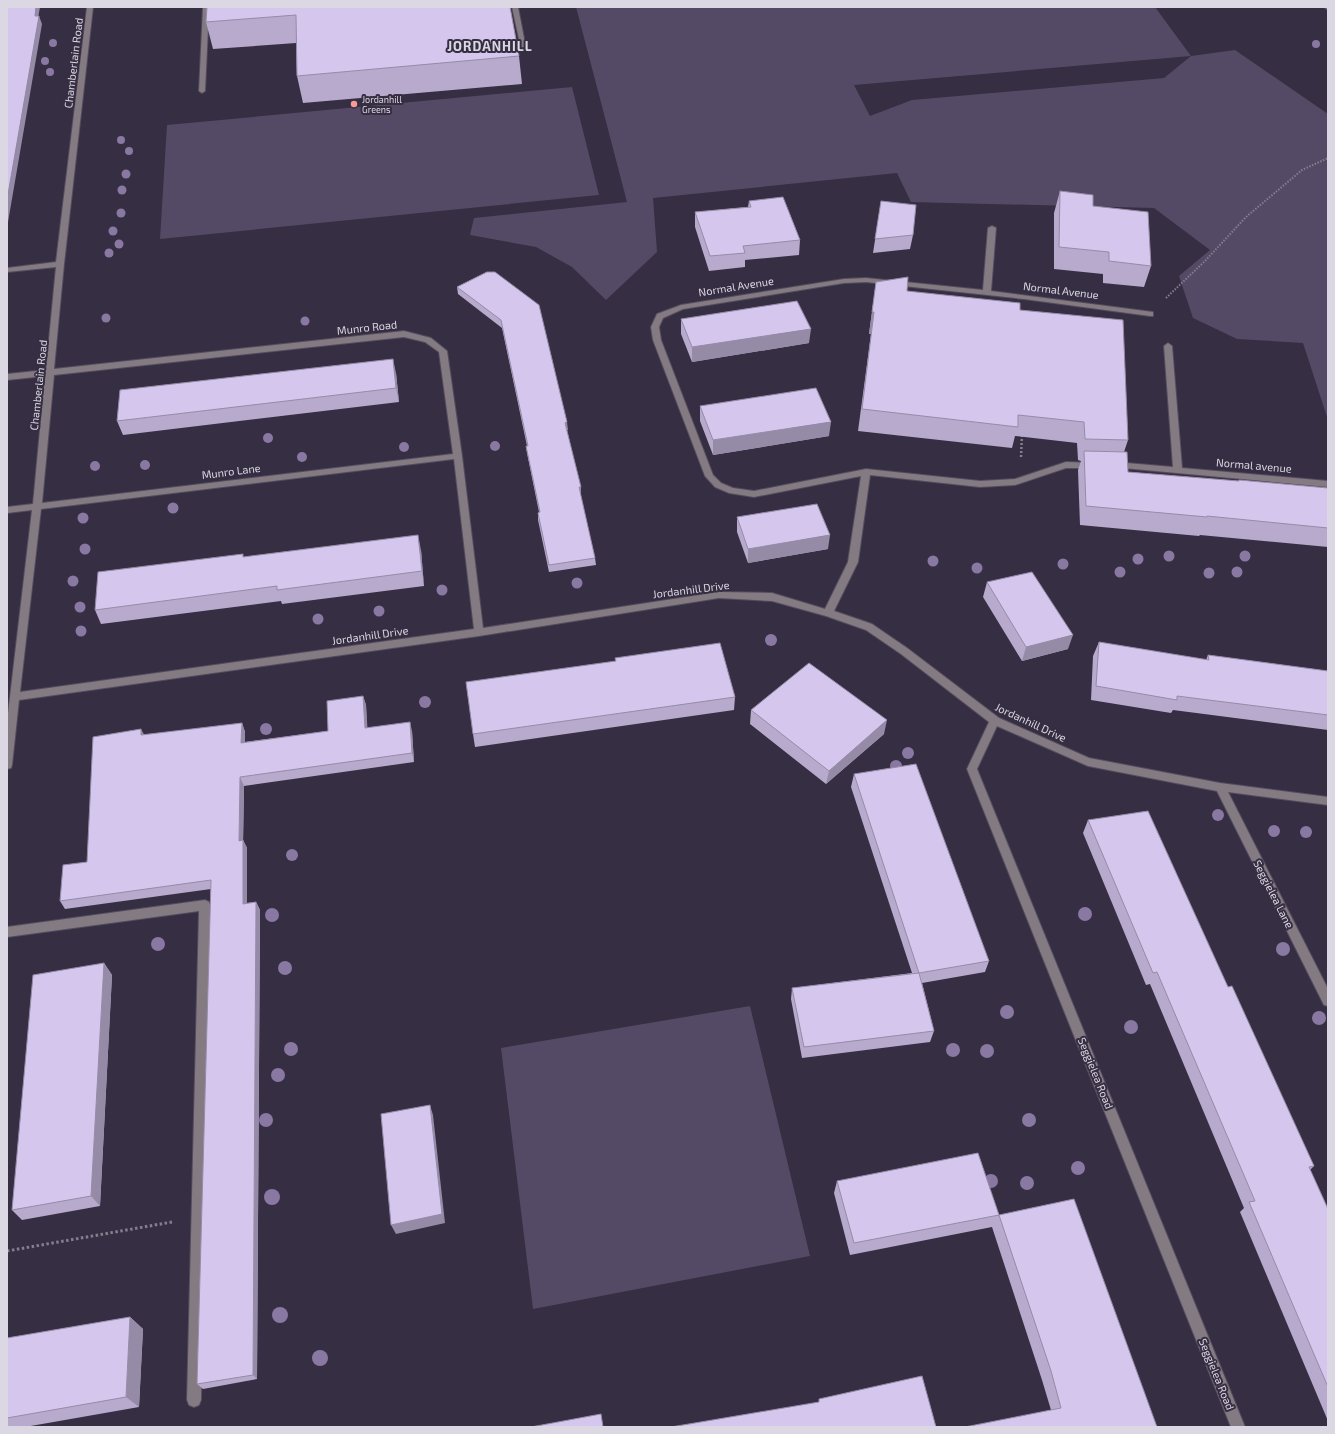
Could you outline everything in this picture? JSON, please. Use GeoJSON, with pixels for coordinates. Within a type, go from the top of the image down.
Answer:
{"type":"FeatureCollection","features":[{"type":"Feature","properties":{"kind":"street","name":"Chamberlain Road"},"geometry":{"type":"LineString","coordinates":[[7,766],[37,506],[51,372],[60,264],[90,7]]}},
{"type":"Feature","properties":{"kind":"street"},"geometry":{"type":"LineString","coordinates":[[202,91],[206,7]]}},
{"type":"Feature","properties":{"kind":"street"},"geometry":{"type":"LineString","coordinates":[[515,7],[524,48]]}},
{"type":"Feature","properties":{"kind":"street"},"geometry":{"type":"LineString","coordinates":[[987,293],[992,228]]}},
{"type":"Feature","properties":{"kind":"street"},"geometry":{"type":"LineString","coordinates":[[7,270],[60,264]]}},
{"type":"Feature","properties":{"kind":"street","name":"Normal Avenue"},"geometry":{"type":"LineString","coordinates":[[1103,465],[1066,465],[1015,482],[980,484],[866,472],[754,494],[732,491],[718,485],[709,476],[657,340],[655,327],[660,316],[681,308],[844,281],[866,280],[987,293],[1150,314]]}},
{"type":"Feature","properties":{"kind":"street","name":"Munro Road"},"geometry":{"type":"LineString","coordinates":[[7,377],[404,334],[428,340],[444,351],[479,632]]}},
{"type":"Feature","properties":{"kind":"street"},"geometry":{"type":"LineString","coordinates":[[1168,346],[1178,470]]}},
{"type":"Feature","properties":{"kind":"street","name":"Munro Lane"},"geometry":{"type":"LineString","coordinates":[[7,510],[458,456]]}},
{"type":"Feature","properties":{"kind":"street","name":"Normal avenue"},"geometry":{"type":"LineString","coordinates":[[1103,465],[1178,470],[1328,484]]}},
{"type":"Feature","properties":{"kind":"street"},"geometry":{"type":"LineString","coordinates":[[828,613],[853,562],[866,472]]}},
{"type":"Feature","properties":{"kind":"street","name":"Jordanhill Drive"},"geometry":{"type":"LineString","coordinates":[[16,697],[479,632],[719,596],[772,597],[828,613],[869,627],[904,650],[995,721],[1088,762],[1220,787],[1328,801]]}},
{"type":"Feature","properties":{"kind":"street","name":"Seggielea Road"},"geometry":{"type":"LineString","coordinates":[[995,721],[972,769],[1238,1427]]}},
{"type":"Feature","properties":{"kind":"street","name":"Seggielea Lane"},"geometry":{"type":"LineString","coordinates":[[1220,787],[1328,1001]]}},
{"type":"Feature","properties":{"kind":"street"},"geometry":{"type":"LineString","coordinates":[[7,932],[205,905],[194,1400]]}},
{"type":"Feature","properties":{"kind":"path"},"geometry":{"type":"LineString","coordinates":[[1150,314],[1205,261],[1246,217],[1302,170],[1328,158]]}},
{"type":"Feature","properties":{"kind":"path"},"geometry":{"type":"LineString","coordinates":[[1021,481],[1022,433]]}},
{"type":"Feature","properties":{"kind":"path"},"geometry":{"type":"LineString","coordinates":[[7,1251],[199,1218]]}},
{"type":"Feature","properties":{"kind":"shaded area"},"geometry":{"type":"Polygon","coordinates":[[[576,7],[1155,7],[1191,56],[1235,50],[1328,114],[1328,420],[1303,343],[1237,339],[1193,318],[1179,276],[1210,250],[1154,208],[911,202],[897,173],[653,198],[657,252],[606,300],[572,267],[536,247],[470,235],[474,218],[627,202],[576,7]],[[1191,56],[854,85],[870,116],[912,100],[1164,78],[1191,56]]]}},
{"type":"Feature","properties":{"kind":"shaded area"},"geometry":{"type":"Polygon","coordinates":[[[572,87],[599,195],[160,239],[167,125],[572,87]]]}},
{"type":"Feature","properties":{"kind":"shaded area"},"geometry":{"type":"Polygon","coordinates":[[[750,1006],[810,1256],[533,1309],[501,1048],[750,1006]]]}},
{"type":"Feature","properties":{"kind":"building"},"geometry":{"type":"Polygon","coordinates":[[[7,7],[36,7],[35,16],[39,16],[7,200],[7,7]]]}},
{"type":"Feature","properties":{"kind":"building"},"geometry":{"type":"Polygon","coordinates":[[[207,7],[510,7],[519,56],[297,76],[296,15],[206,22],[207,7]]]}},
{"type":"Feature","properties":{"kind":"building"},"geometry":{"type":"Polygon","coordinates":[[[1060,191],[1093,195],[1093,206],[1148,212],[1151,266],[1109,261],[1109,252],[1059,247],[1060,191]]]}},
{"type":"Feature","properties":{"kind":"building"},"geometry":{"type":"Polygon","coordinates":[[[783,197],[800,240],[743,246],[745,253],[710,256],[695,212],[751,207],[749,201],[783,197]]]}},
{"type":"Feature","properties":{"kind":"building"},"geometry":{"type":"Polygon","coordinates":[[[881,201],[916,205],[913,235],[875,239],[881,201]]]}},
{"type":"Feature","properties":{"kind":"building"},"geometry":{"type":"Polygon","coordinates":[[[487,272],[495,272],[539,305],[567,422],[565,423],[581,487],[579,487],[595,558],[549,565],[538,513],[540,512],[526,446],[528,446],[501,320],[457,287],[487,272]]]}},
{"type":"Feature","properties":{"kind":"building"},"geometry":{"type":"Polygon","coordinates":[[[908,277],[907,291],[1020,303],[1020,310],[1123,320],[1128,440],[1085,439],[1084,422],[1018,415],[1018,427],[862,409],[874,312],[872,312],[876,282],[908,277]]]}},
{"type":"Feature","properties":{"kind":"building"},"geometry":{"type":"Polygon","coordinates":[[[797,301],[811,329],[692,347],[681,319],[797,301]]]}},
{"type":"Feature","properties":{"kind":"building"},"geometry":{"type":"Polygon","coordinates":[[[393,359],[396,388],[117,421],[120,390],[393,359]]]}},
{"type":"Feature","properties":{"kind":"building"},"geometry":{"type":"Polygon","coordinates":[[[816,388],[831,422],[713,440],[700,406],[816,388]]]}},
{"type":"Feature","properties":{"kind":"building"},"geometry":{"type":"Polygon","coordinates":[[[1084,451],[1127,452],[1128,472],[1328,488],[1328,528],[1086,506],[1084,451]]]}},
{"type":"Feature","properties":{"kind":"building"},"geometry":{"type":"Polygon","coordinates":[[[817,504],[830,535],[748,549],[737,517],[817,504]]]}},
{"type":"Feature","properties":{"kind":"building"},"geometry":{"type":"Polygon","coordinates":[[[418,535],[422,571],[277,590],[277,586],[95,610],[98,572],[243,554],[243,557],[418,535]]]}},
{"type":"Feature","properties":{"kind":"building"},"geometry":{"type":"Polygon","coordinates":[[[1032,572],[1073,635],[1026,647],[987,582],[1032,572]]]}},
{"type":"Feature","properties":{"kind":"building"},"geometry":{"type":"Polygon","coordinates":[[[1099,642],[1209,660],[1208,655],[1328,671],[1328,715],[1177,696],[1177,700],[1096,686],[1099,642]]]}},
{"type":"Feature","properties":{"kind":"building"},"geometry":{"type":"Polygon","coordinates":[[[720,643],[735,697],[473,734],[466,682],[616,661],[615,658],[720,643]]]}},
{"type":"Feature","properties":{"kind":"building"},"geometry":{"type":"Polygon","coordinates":[[[809,663],[887,720],[829,771],[751,710],[809,663]]]}},
{"type":"Feature","properties":{"kind":"building"},"geometry":{"type":"Polygon","coordinates":[[[363,696],[365,728],[410,722],[412,753],[240,777],[239,841],[243,840],[243,904],[256,902],[253,1375],[197,1384],[211,880],[60,901],[63,865],[87,862],[93,737],[141,729],[141,735],[242,723],[241,743],[328,731],[327,701],[363,696]]]}},
{"type":"Feature","properties":{"kind":"building"},"geometry":{"type":"Polygon","coordinates":[[[916,764],[989,961],[919,973],[854,774],[916,764]]]}},
{"type":"Feature","properties":{"kind":"building"},"geometry":{"type":"Polygon","coordinates":[[[1148,811],[1228,987],[1232,986],[1314,1166],[1309,1167],[1328,1209],[1328,1387],[1249,1202],[1255,1201],[1157,972],[1153,973],[1088,820],[1148,811]]]}},
{"type":"Feature","properties":{"kind":"building"},"geometry":{"type":"Polygon","coordinates":[[[104,963],[91,1196],[12,1210],[33,975],[104,963]]]}},
{"type":"Feature","properties":{"kind":"building"},"geometry":{"type":"Polygon","coordinates":[[[919,973],[934,1031],[804,1047],[792,988],[919,973]]]}},
{"type":"Feature","properties":{"kind":"building"},"geometry":{"type":"Polygon","coordinates":[[[430,1105],[442,1214],[391,1225],[381,1114],[430,1105]]]}},
{"type":"Feature","properties":{"kind":"building"},"geometry":{"type":"Polygon","coordinates":[[[978,1153],[999,1215],[854,1243],[837,1181],[978,1153]]]}},
{"type":"Feature","properties":{"kind":"building"},"geometry":{"type":"Polygon","coordinates":[[[1074,1199],[1157,1427],[965,1427],[1061,1408],[1051,1371],[999,1215],[1074,1199]]]}},
{"type":"Feature","properties":{"kind":"building"},"geometry":{"type":"Polygon","coordinates":[[[130,1317],[126,1397],[7,1418],[7,1338],[130,1317]]]}},
{"type":"Feature","properties":{"kind":"building"},"geometry":{"type":"Polygon","coordinates":[[[922,1376],[936,1427],[671,1427],[819,1402],[819,1399],[922,1376]]]}},
{"type":"Feature","properties":{"kind":"building"},"geometry":{"type":"Polygon","coordinates":[[[601,1414],[603,1427],[531,1427],[601,1414]]]}},
{"type":"Feature","properties":{"kind":"place","name":"Jordanhill Greens"},"geometry":{"type":"Point","coordinates":[354,104]}},
{"type":"Feature","properties":{"kind":"district","name":"JORDANHILL"},"geometry":{"type":"Point","coordinates":[490,46]}}]}
